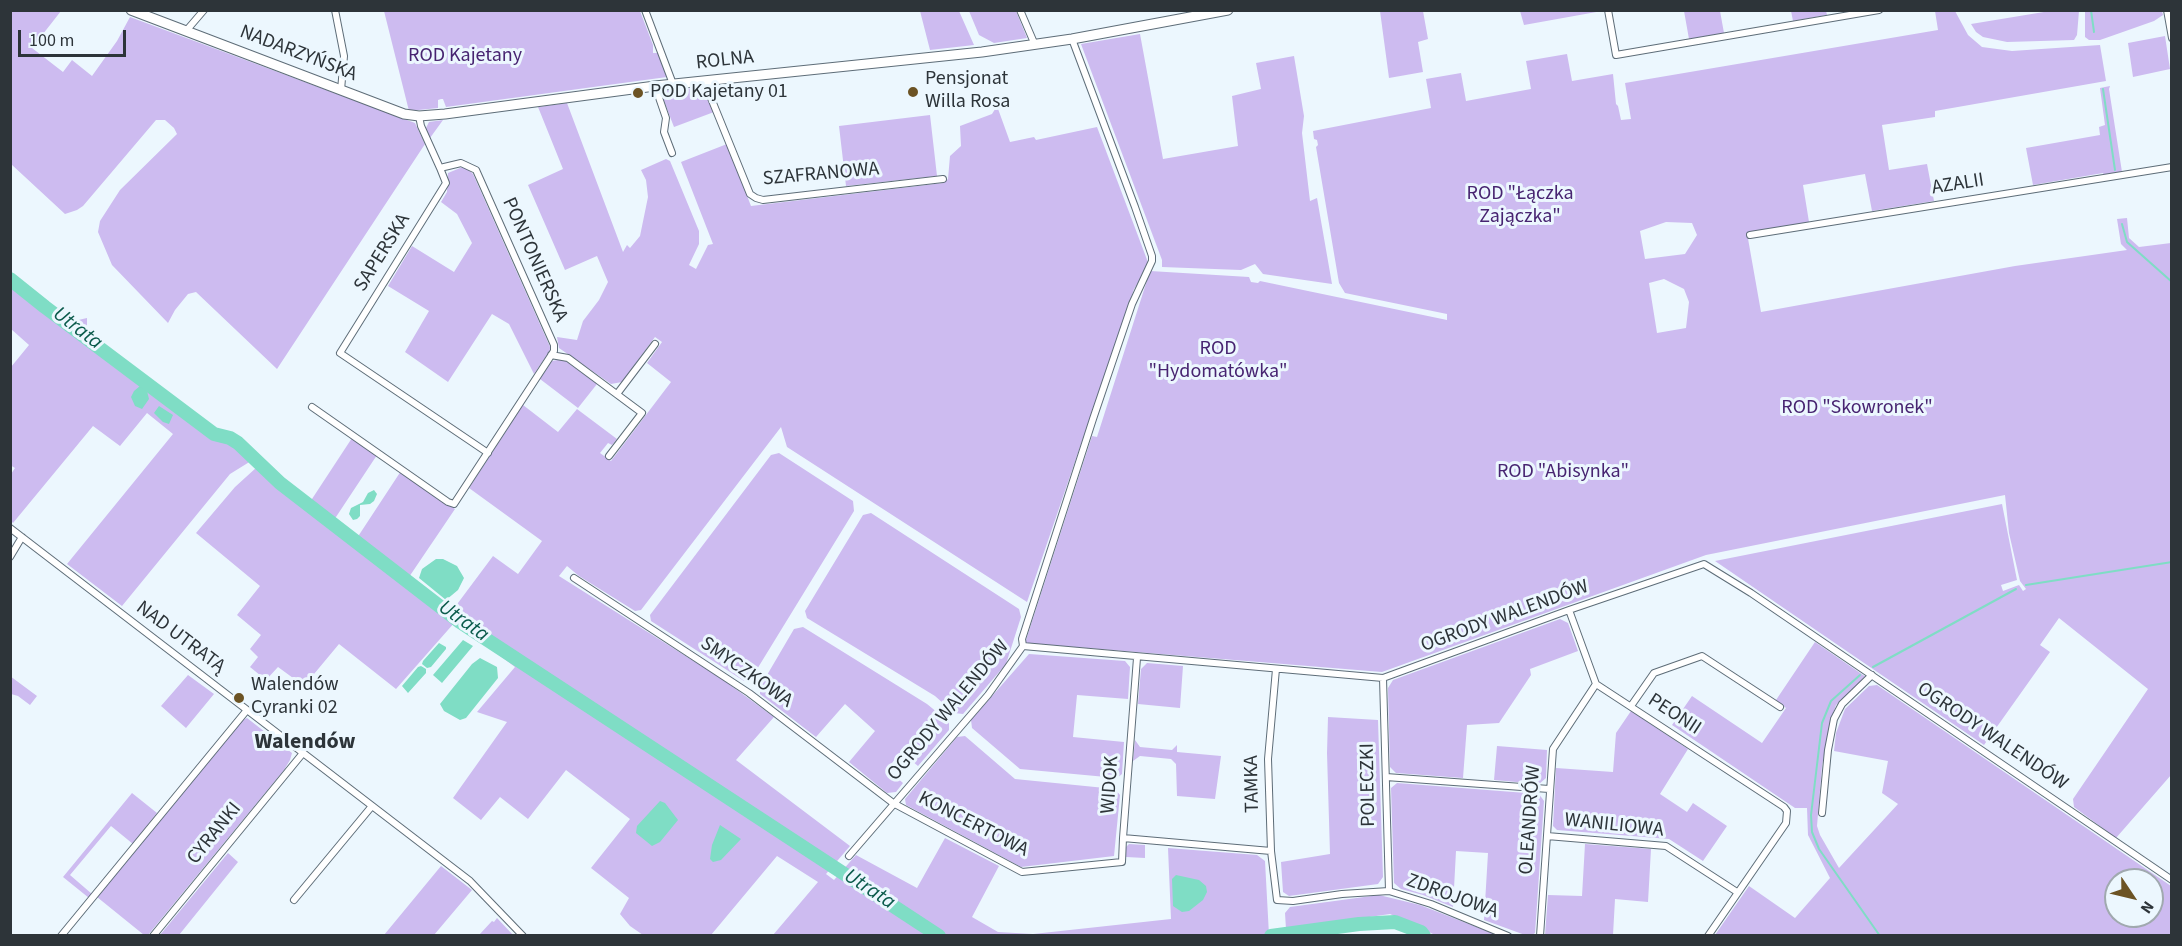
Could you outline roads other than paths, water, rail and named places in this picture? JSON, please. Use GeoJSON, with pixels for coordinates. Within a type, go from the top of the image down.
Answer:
{"type":"FeatureCollection","features":[{"type":"Feature","properties":{"kind":"street","name":"NADARZYŃSKA"},"geometry":{"type":"LineString","coordinates":[[130,10],[404,114],[419,116]]}},
{"type":"Feature","properties":{"kind":"street"},"geometry":{"type":"LineString","coordinates":[[186,31],[204,10]]}},
{"type":"Feature","properties":{"kind":"street"},"geometry":{"type":"LineString","coordinates":[[335,10],[344,56],[340,90]]}},
{"type":"Feature","properties":{"kind":"street"},"geometry":{"type":"LineString","coordinates":[[645,10],[673,84]]}},
{"type":"Feature","properties":{"kind":"street"},"geometry":{"type":"LineString","coordinates":[[1020,10],[1035,45]]}},
{"type":"Feature","properties":{"kind":"street","name":"ROLNA"},"geometry":{"type":"LineString","coordinates":[[419,116],[654,86],[1035,45],[1228,10]]}},
{"type":"Feature","properties":{"kind":"street"},"geometry":{"type":"LineString","coordinates":[[1608,10],[1616,55],[1879,10]]}},
{"type":"Feature","properties":{"kind":"street"},"geometry":{"type":"LineString","coordinates":[[2167,10],[2172,38]]}},
{"type":"Feature","properties":{"kind":"street"},"geometry":{"type":"LineString","coordinates":[[1023,646],[1022,639],[1100,398],[1132,304],[1152,261],[1135,207],[1072,39]]}},
{"type":"Feature","properties":{"kind":"street","name":"SZAFRANOWA"},"geometry":{"type":"LineString","coordinates":[[709,81],[711,98],[750,194],[763,201],[944,179]]}},
{"type":"Feature","properties":{"kind":"street"},"geometry":{"type":"LineString","coordinates":[[654,86],[666,118],[664,132],[672,153]]}},
{"type":"Feature","properties":{"kind":"street"},"geometry":{"type":"LineString","coordinates":[[419,116],[421,126],[440,168]]}},
{"type":"Feature","properties":{"kind":"street","name":"PONTONIERSKA"},"geometry":{"type":"LineString","coordinates":[[440,168],[461,163],[476,170],[554,345],[551,356]]}},
{"type":"Feature","properties":{"kind":"street","name":"AZALII"},"geometry":{"type":"LineString","coordinates":[[1750,235],[2172,167]]}},
{"type":"Feature","properties":{"kind":"street","name":"SAPERSKA"},"geometry":{"type":"LineString","coordinates":[[440,168],[446,183],[340,353],[488,453]]}},
{"type":"Feature","properties":{"kind":"street"},"geometry":{"type":"LineString","coordinates":[[617,394],[656,344]]}},
{"type":"Feature","properties":{"kind":"street"},"geometry":{"type":"LineString","coordinates":[[312,407],[454,504],[551,356],[562,355],[642,413],[609,456]]}},
{"type":"Feature","properties":{"kind":"street","name":"NAD UTRATĄ"},"geometry":{"type":"LineString","coordinates":[[10,528],[470,881],[523,936]]}},
{"type":"Feature","properties":{"kind":"street"},"geometry":{"type":"LineString","coordinates":[[10,557],[22,537]]}},
{"type":"Feature","properties":{"kind":"street","name":"OGRODY WALENDÓW"},"geometry":{"type":"LineString","coordinates":[[849,856],[988,695],[1023,646],[1137,658],[1383,678],[1569,610],[1704,564],[1742,587],[2172,880]]}},
{"type":"Feature","properties":{"kind":"street","name":"SMYCZKOWA"},"geometry":{"type":"LineString","coordinates":[[574,578],[749,693],[893,803]]}},
{"type":"Feature","properties":{"kind":"street"},"geometry":{"type":"LineString","coordinates":[[1569,610],[1596,684]]}},
{"type":"Feature","properties":{"kind":"street"},"geometry":{"type":"LineString","coordinates":[[1631,706],[1654,673],[1702,656],[1780,708]]}},
{"type":"Feature","properties":{"kind":"street","name":"WIDOK"},"geometry":{"type":"LineString","coordinates":[[1137,658],[1123,838],[1271,851]]}},
{"type":"Feature","properties":{"kind":"street","name":"TAMKA"},"geometry":{"type":"LineString","coordinates":[[1276,669],[1268,759],[1271,851],[1277,900]]}},
{"type":"Feature","properties":{"kind":"street"},"geometry":{"type":"LineString","coordinates":[[1822,813],[1828,750],[1834,719],[1842,704],[1872,675]]}},
{"type":"Feature","properties":{"kind":"street","name":"POLECZKI"},"geometry":{"type":"LineString","coordinates":[[1383,678],[1389,891]]}},
{"type":"Feature","properties":{"kind":"street","name":"PEONII"},"geometry":{"type":"LineString","coordinates":[[1596,684],[1787,811],[1786,823],[1737,892]]}},
{"type":"Feature","properties":{"kind":"street","name":"OLEANDRÓW"},"geometry":{"type":"LineString","coordinates":[[1540,936],[1553,749],[1596,684]]}},
{"type":"Feature","properties":{"kind":"street"},"geometry":{"type":"LineString","coordinates":[[61,936],[247,710]]}},
{"type":"Feature","properties":{"kind":"street","name":"CYRANKI"},"geometry":{"type":"LineString","coordinates":[[153,936],[303,753]]}},
{"type":"Feature","properties":{"kind":"street"},"geometry":{"type":"LineString","coordinates":[[1386,777],[1549,789]]}},
{"type":"Feature","properties":{"kind":"street","name":"KONCERTOWA"},"geometry":{"type":"LineString","coordinates":[[893,803],[1022,872],[1122,862],[1123,838]]}},
{"type":"Feature","properties":{"kind":"street"},"geometry":{"type":"LineString","coordinates":[[294,900],[372,806]]}},
{"type":"Feature","properties":{"kind":"street","name":"WANILIOWA"},"geometry":{"type":"LineString","coordinates":[[1547,836],[1666,846],[1737,892]]}},
{"type":"Feature","properties":{"kind":"street","name":"ZDROJOWA"},"geometry":{"type":"LineString","coordinates":[[1277,900],[1293,901],[1342,894],[1389,891],[1431,904],[1508,936]]}},
{"type":"Feature","properties":{"kind":"street"},"geometry":{"type":"LineString","coordinates":[[1708,936],[1737,892]]}},
{"type":"Feature","properties":{"kind":"waterway"},"geometry":{"type":"LineString","coordinates":[[2091,10],[2094,32]]}},
{"type":"Feature","properties":{"kind":"waterway"},"geometry":{"type":"LineString","coordinates":[[2103,89],[2115,170]]}},
{"type":"Feature","properties":{"kind":"waterway"},"geometry":{"type":"LineString","coordinates":[[2122,224],[2127,242],[2172,282]]}},
{"type":"Feature","properties":{"kind":"waterway","name":"Utrata"},"geometry":{"type":"LineString","coordinates":[[10,279],[214,434],[230,438],[238,443],[280,483],[460,622],[939,936]]}},
{"type":"Feature","properties":{"kind":"waterway"},"geometry":{"type":"LineString","coordinates":[[2026,585],[2172,562]]}},
{"type":"Feature","properties":{"kind":"waterway"},"geometry":{"type":"LineString","coordinates":[[1873,667],[2016,589]]}},
{"type":"Feature","properties":{"kind":"waterway"},"geometry":{"type":"LineString","coordinates":[[1860,675],[1831,701],[1822,723],[1811,815],[1812,832],[1819,849],[1880,936]]}},
{"type":"Feature","properties":{"kind":"waterway","name":"Utrata"},"geometry":{"type":"LineString","coordinates":[[1271,936],[1359,924],[1395,922],[1421,932],[1424,936]]}},
{"type":"Feature","properties":{"kind":"place","name":"Pensjonat Willa Rosa"},"geometry":{"type":"Point","coordinates":[913,92]}},
{"type":"Feature","properties":{"kind":"place","name":"POD Kajetany 01"},"geometry":{"type":"Point","coordinates":[638,93]}},
{"type":"Feature","properties":{"kind":"place","name":"Walendów Cyranki 02"},"geometry":{"type":"Point","coordinates":[239,698]}},
{"type":"Feature","properties":{"kind":"district","name":"Walendów"},"geometry":{"type":"Point","coordinates":[305,743]}},
{"type":"Feature","properties":{"kind":"park label","name":"ROD Kajetany"},"geometry":{"type":"Point","coordinates":[465,57]}},
{"type":"Feature","properties":{"kind":"park label","name":"ROD \"Łączka Zajączka\""},"geometry":{"type":"Point","coordinates":[1520,206]}},
{"type":"Feature","properties":{"kind":"park label","name":"ROD \"Hydomatówka\""},"geometry":{"type":"Point","coordinates":[1218,362]}},
{"type":"Feature","properties":{"kind":"park label","name":"ROD \"Skowronek\""},"geometry":{"type":"Point","coordinates":[1857,409]}},
{"type":"Feature","properties":{"kind":"park label","name":"ROD \"Abisynka\""},"geometry":{"type":"Point","coordinates":[1563,473]}}]}
